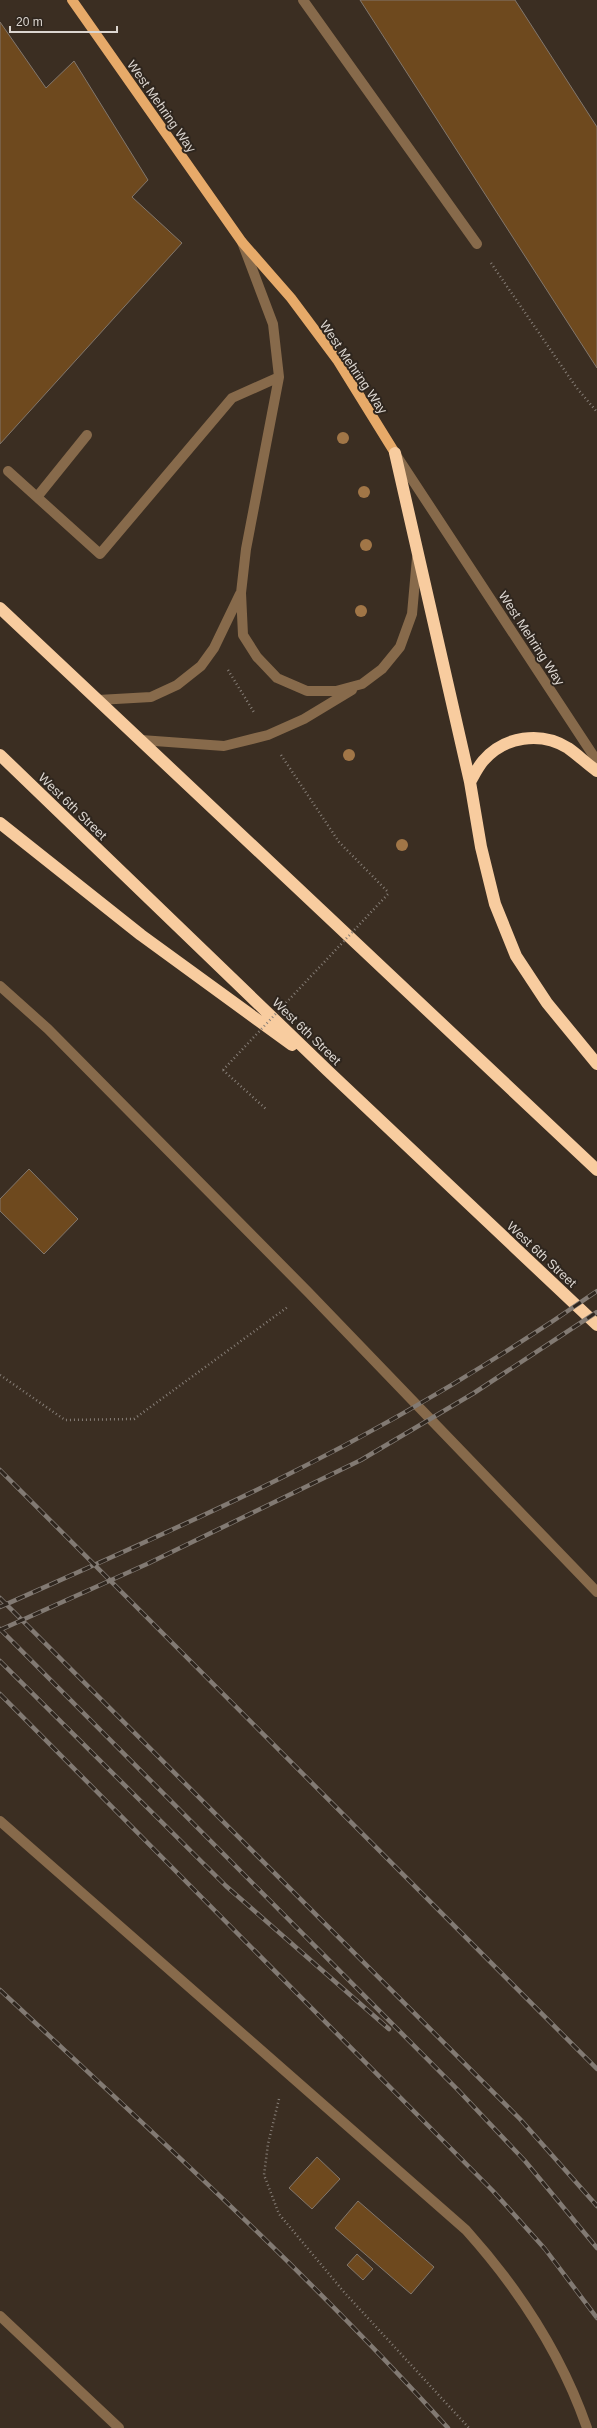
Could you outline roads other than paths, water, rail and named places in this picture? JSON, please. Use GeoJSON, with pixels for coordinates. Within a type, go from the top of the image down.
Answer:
{"type":"FeatureCollection","features":[{"type":"Feature","properties":{"kind":"highway"},"geometry":{"type":"LineString","coordinates":[[395,453],[470,782],[481,847],[495,904],[516,956],[547,1003],[597,1064]]}},
{"type":"Feature","properties":{"kind":"highway"},"geometry":{"type":"LineString","coordinates":[[0,608],[597,1170]]}},
{"type":"Feature","properties":{"kind":"highway"},"geometry":{"type":"LineString","coordinates":[[470,782],[484,761],[500,747],[528,737],[547,739],[567,748],[597,771]]}},
{"type":"Feature","properties":{"kind":"highway","name":"West 6th Street"},"geometry":{"type":"LineString","coordinates":[[0,755],[328,1071],[597,1325]]}},
{"type":"Feature","properties":{"kind":"highway"},"geometry":{"type":"LineString","coordinates":[[0,823],[140,935],[328,1071]]}},
{"type":"Feature","properties":{"kind":"main road","name":"West Mehring Way"},"geometry":{"type":"LineString","coordinates":[[72,0],[242,242],[291,298],[338,361],[395,453]]}},
{"type":"Feature","properties":{"kind":"lane"},"geometry":{"type":"LineString","coordinates":[[303,0],[477,244]]}},
{"type":"Feature","properties":{"kind":"lane"},"geometry":{"type":"LineString","coordinates":[[242,242],[273,324],[279,378],[246,549],[241,593],[243,635],[257,657],[277,678],[308,691],[336,691],[362,684]]}},
{"type":"Feature","properties":{"kind":"lane"},"geometry":{"type":"LineString","coordinates":[[8,471],[100,554],[232,398],[279,378]]}},
{"type":"Feature","properties":{"kind":"lane"},"geometry":{"type":"LineString","coordinates":[[37,497],[87,435]]}},
{"type":"Feature","properties":{"kind":"lane","name":"West Mehring Way"},"geometry":{"type":"LineString","coordinates":[[395,453],[597,761]]}},
{"type":"Feature","properties":{"kind":"lane"},"geometry":{"type":"LineString","coordinates":[[141,740],[224,746],[253,738],[304,719],[362,684],[382,669],[400,647],[412,614],[418,551]]}},
{"type":"Feature","properties":{"kind":"lane"},"geometry":{"type":"LineString","coordinates":[[98,700],[151,697],[177,685],[201,666],[214,648],[241,593]]}},
{"type":"Feature","properties":{"kind":"lane"},"geometry":{"type":"LineString","coordinates":[[0,986],[48,1029],[308,1292],[597,1592]]}},
{"type":"Feature","properties":{"kind":"lane"},"geometry":{"type":"LineString","coordinates":[[0,1821],[449,2215],[495,2263],[517,2291],[546,2339],[574,2393],[587,2428]]}},
{"type":"Feature","properties":{"kind":"lane"},"geometry":{"type":"LineString","coordinates":[[0,2316],[119,2428]]}},
{"type":"Feature","properties":{"kind":"railway"},"geometry":{"type":"LineString","coordinates":[[0,1607],[216,1509],[327,1455],[445,1389],[522,1341],[597,1291]]}},
{"type":"Feature","properties":{"kind":"railway"},"geometry":{"type":"LineString","coordinates":[[0,1630],[147,1564],[361,1460],[474,1393],[597,1312]]}},
{"type":"Feature","properties":{"kind":"railway"},"geometry":{"type":"LineString","coordinates":[[0,1470],[597,2069]]}},
{"type":"Feature","properties":{"kind":"railway"},"geometry":{"type":"LineString","coordinates":[[0,1598],[520,2119],[597,2206]]}},
{"type":"Feature","properties":{"kind":"railway"},"geometry":{"type":"LineString","coordinates":[[0,1629],[458,2090],[525,2161],[597,2248]]}},
{"type":"Feature","properties":{"kind":"railway"},"geometry":{"type":"LineString","coordinates":[[0,1661],[226,1886],[389,2029]]}},
{"type":"Feature","properties":{"kind":"railway"},"geometry":{"type":"LineString","coordinates":[[0,1694],[493,2191],[545,2249],[597,2318]]}},
{"type":"Feature","properties":{"kind":"railway"},"geometry":{"type":"LineString","coordinates":[[0,1990],[172,2150],[285,2259],[395,2371],[448,2428]]}}]}
